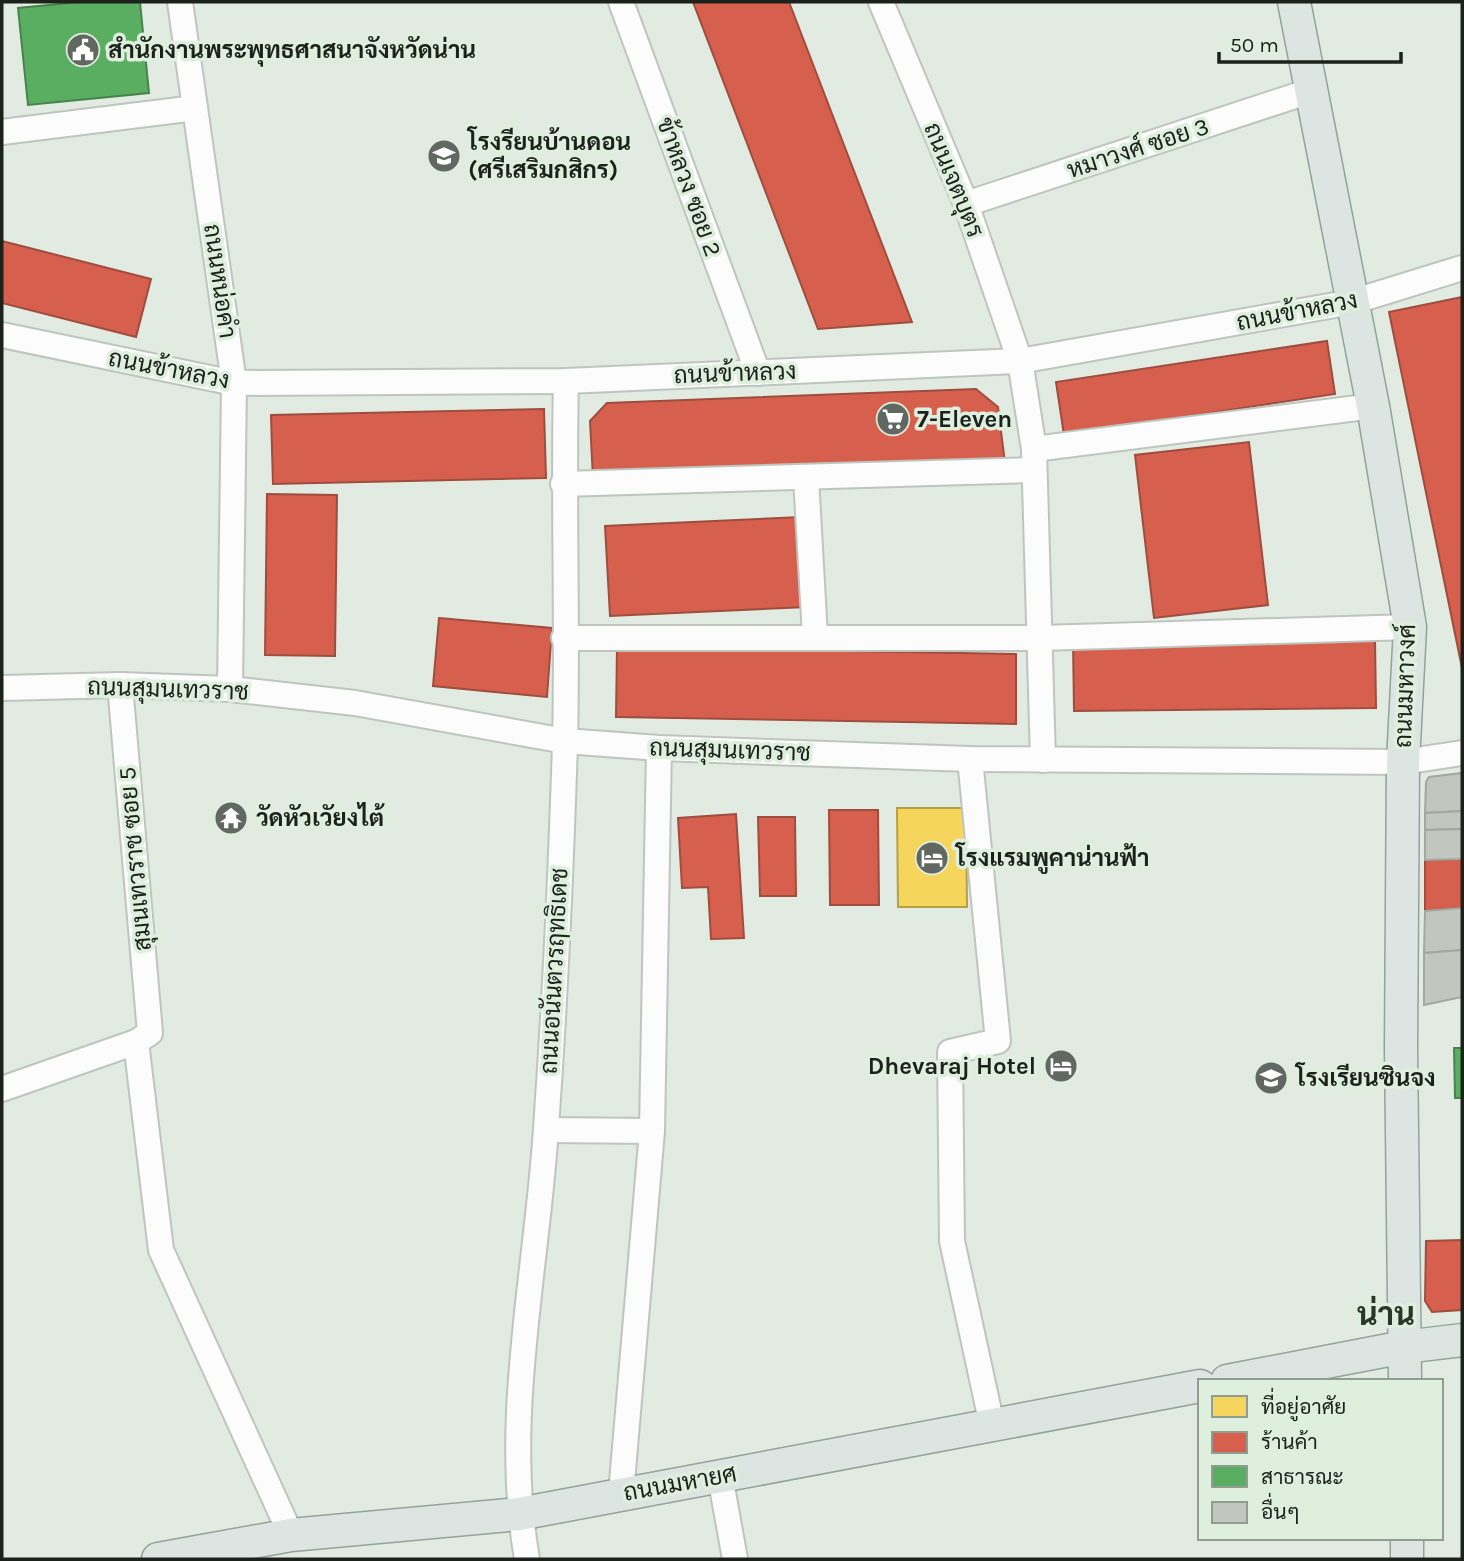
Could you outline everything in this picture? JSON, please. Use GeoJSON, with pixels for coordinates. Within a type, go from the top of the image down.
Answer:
{"type":"FeatureCollection","features":[{"type":"Feature","properties":{"kind":"main road","name":"ถนนมหาวงศ์"},"geometry":{"type":"LineString","coordinates":[[1294,2],[1373,406],[1410,627],[1403,762],[1401,1061],[1405,1379]]}},
{"type":"Feature","properties":{"kind":"main road"},"geometry":{"type":"LineString","coordinates":[[1237,1379],[1404,1347],[1462,1340]]}},
{"type":"Feature","properties":{"kind":"main road","name":"ถนนมหายศ"},"geometry":{"type":"LineString","coordinates":[[158,1559],[242,1552],[291,1535],[519,1514],[1198,1386]]}},
{"type":"Feature","properties":{"kind":"main road"},"geometry":{"type":"LineString","coordinates":[[1407,1540],[1407,1559]]}},
{"type":"Feature","properties":{"kind":"street","name":"ถนนหน่อคำ"},"geometry":{"type":"LineString","coordinates":[[180,2],[234,383],[230,689]]}},
{"type":"Feature","properties":{"kind":"street","name":"ข้าหลวง ซอย 2"},"geometry":{"type":"LineString","coordinates":[[621,2],[758,373]]}},
{"type":"Feature","properties":{"kind":"street","name":"ถนนเจตบุตร"},"geometry":{"type":"LineString","coordinates":[[881,2],[965,204],[1020,361],[1034,460],[1043,760]]}},
{"type":"Feature","properties":{"kind":"street","name":"หมาวงศ์ ซอย 3"},"geometry":{"type":"LineString","coordinates":[[965,204],[1310,91]]}},
{"type":"Feature","properties":{"kind":"street"},"geometry":{"type":"LineString","coordinates":[[2,132],[195,108]]}},
{"type":"Feature","properties":{"kind":"street","name":"ถนนข้าหลวง"},"geometry":{"type":"LineString","coordinates":[[2,335],[234,383],[566,381],[1020,361],[1352,302],[1462,268]]}},
{"type":"Feature","properties":{"kind":"street","name":"ถนนอนันตวรฤทธิเดช"},"geometry":{"type":"LineString","coordinates":[[527,1559],[519,1514],[516,1443],[546,1130],[565,741],[566,381]]}},
{"type":"Feature","properties":{"kind":"street"},"geometry":{"type":"LineString","coordinates":[[564,484],[806,477],[1034,460],[1373,406]]}},
{"type":"Feature","properties":{"kind":"street"},"geometry":{"type":"LineString","coordinates":[[806,477],[815,636]]}},
{"type":"Feature","properties":{"kind":"street"},"geometry":{"type":"LineString","coordinates":[[564,638],[1041,638],[1410,627]]}},
{"type":"Feature","properties":{"kind":"street","name":"ถนนสุมนเทวราช"},"geometry":{"type":"LineString","coordinates":[[2,688],[120,685],[230,689],[355,703],[565,741],[659,748],[1043,760],[1403,762],[1462,753]]}},
{"type":"Feature","properties":{"kind":"street","name":"สุมนเทวราช ซอย 5"},"geometry":{"type":"LineString","coordinates":[[120,685],[143,1038],[161,1250],[291,1535]]}},
{"type":"Feature","properties":{"kind":"street"},"geometry":{"type":"LineString","coordinates":[[621,1494],[652,1131],[659,748]]}},
{"type":"Feature","properties":{"kind":"street"},"geometry":{"type":"LineString","coordinates":[[970,759],[998,1041],[950,1052],[952,1241],[992,1425]]}},
{"type":"Feature","properties":{"kind":"street"},"geometry":{"type":"LineString","coordinates":[[2,1089],[143,1038]]}},
{"type":"Feature","properties":{"kind":"street"},"geometry":{"type":"LineString","coordinates":[[546,1130],[652,1131]]}},
{"type":"Feature","properties":{"kind":"street"},"geometry":{"type":"LineString","coordinates":[[720,1476],[735,1559]]}},
{"type":"Feature","properties":{"kind":"building: ที่อยู่อาศัย","name":"โรงแรมพูคาน่านฟ้า"},"geometry":{"type":"Polygon","coordinates":[[[897,808],[966,808],[967,907],[898,907],[897,808]]]}},
{"type":"Feature","properties":{"kind":"building: ร้านค้า"},"geometry":{"type":"Polygon","coordinates":[[[693,2],[789,2],[912,322],[818,329],[693,2]]]}},
{"type":"Feature","properties":{"kind":"building: ร้านค้า"},"geometry":{"type":"Polygon","coordinates":[[[2,241],[151,279],[136,337],[2,303],[2,241]]]}},
{"type":"Feature","properties":{"kind":"building: ร้านค้า"},"geometry":{"type":"Polygon","coordinates":[[[1462,297],[1462,668],[1389,312],[1462,297]]]}},
{"type":"Feature","properties":{"kind":"building: ร้านค้า"},"geometry":{"type":"Polygon","coordinates":[[[1327,341],[1335,394],[1064,435],[1056,382],[1327,341]]]}},
{"type":"Feature","properties":{"kind":"building: ร้านค้า"},"geometry":{"type":"Polygon","coordinates":[[[976,389],[998,407],[1005,463],[593,478],[590,421],[607,403],[976,389]]]}},
{"type":"Feature","properties":{"kind":"building: ร้านค้า"},"geometry":{"type":"Polygon","coordinates":[[[544,409],[546,478],[273,484],[271,415],[544,409]]]}},
{"type":"Feature","properties":{"kind":"building: ร้านค้า"},"geometry":{"type":"Polygon","coordinates":[[[1249,442],[1268,605],[1154,618],[1135,455],[1249,442]]]}},
{"type":"Feature","properties":{"kind":"building: ร้านค้า"},"geometry":{"type":"Polygon","coordinates":[[[267,494],[337,495],[335,656],[265,655],[267,494]]]}},
{"type":"Feature","properties":{"kind":"building: ร้านค้า"},"geometry":{"type":"Polygon","coordinates":[[[801,517],[806,607],[610,616],[605,526],[801,517]]]}},
{"type":"Feature","properties":{"kind":"building: ร้านค้า"},"geometry":{"type":"Polygon","coordinates":[[[439,618],[552,628],[547,697],[433,686],[439,618]]]}},
{"type":"Feature","properties":{"kind":"building: ร้านค้า"},"geometry":{"type":"Polygon","coordinates":[[[1375,638],[1376,708],[1074,711],[1073,641],[1375,638]]]}},
{"type":"Feature","properties":{"kind":"building: ร้านค้า"},"geometry":{"type":"Polygon","coordinates":[[[617,647],[1016,654],[1016,724],[616,717],[617,647]]]}},
{"type":"Feature","properties":{"kind":"building: ร้านค้า"},"geometry":{"type":"Polygon","coordinates":[[[829,810],[878,810],[879,905],[830,905],[829,810]]]}},
{"type":"Feature","properties":{"kind":"building: ร้านค้า"},"geometry":{"type":"Polygon","coordinates":[[[736,814],[744,938],[711,939],[708,887],[682,888],[678,818],[736,814]]]}},
{"type":"Feature","properties":{"kind":"building: ร้านค้า"},"geometry":{"type":"Polygon","coordinates":[[[758,817],[795,817],[796,896],[760,896],[758,817]]]}},
{"type":"Feature","properties":{"kind":"building: ร้านค้า"},"geometry":{"type":"Polygon","coordinates":[[[1462,859],[1462,908],[1425,911],[1425,860],[1462,859]]]}},
{"type":"Feature","properties":{"kind":"building: ร้านค้า"},"geometry":{"type":"Polygon","coordinates":[[[1462,1240],[1462,1310],[1432,1312],[1425,1301],[1426,1241],[1462,1240]]]}},
{"type":"Feature","properties":{"kind":"building: สาธารณะ","name":"สำนักงานพระพุทธศาสนาจังหวัดน่าน"},"geometry":{"type":"Polygon","coordinates":[[[80,2],[140,2],[149,93],[28,105],[18,8],[80,2]]]}},
{"type":"Feature","properties":{"kind":"building: สาธารณะ"},"geometry":{"type":"Polygon","coordinates":[[[1454,1048],[1462,1048],[1462,1098],[1455,1098],[1454,1048]]]}},
{"type":"Feature","properties":{"kind":"building: อื่นๆ"},"geometry":{"type":"Polygon","coordinates":[[[1462,773],[1462,811],[1425,813],[1426,782],[1429,777],[1462,773]]]}},
{"type":"Feature","properties":{"kind":"building: อื่นๆ"},"geometry":{"type":"Polygon","coordinates":[[[1462,811],[1462,829],[1425,830],[1425,813],[1462,811]]]}},
{"type":"Feature","properties":{"kind":"building: อื่นๆ"},"geometry":{"type":"Polygon","coordinates":[[[1462,829],[1462,859],[1425,860],[1425,830],[1462,829]]]}},
{"type":"Feature","properties":{"kind":"building: อื่นๆ"},"geometry":{"type":"Polygon","coordinates":[[[1462,908],[1462,950],[1424,953],[1425,911],[1462,908]]]}},
{"type":"Feature","properties":{"kind":"building: อื่นๆ"},"geometry":{"type":"Polygon","coordinates":[[[1462,950],[1462,997],[1424,1005],[1424,953],[1462,950]]]}},
{"type":"Feature","properties":{"kind":"place","name":"สำนักงานพระพุทธศาสนาจังหวัดน่าน"},"geometry":{"type":"Point","coordinates":[83,50]}},
{"type":"Feature","properties":{"kind":"place","name":"โรงรียนบ้านดอน (ศรีเสริมกสิกร)"},"geometry":{"type":"Point","coordinates":[444,156]}},
{"type":"Feature","properties":{"kind":"place","name":"7-Eleven"},"geometry":{"type":"Point","coordinates":[893,419]}},
{"type":"Feature","properties":{"kind":"place","name":"วัดหัวเวัยงไต้"},"geometry":{"type":"Point","coordinates":[231,818]}},
{"type":"Feature","properties":{"kind":"place","name":"โรงแรมพูคาน่านฟ้า"},"geometry":{"type":"Point","coordinates":[932,858]}},
{"type":"Feature","properties":{"kind":"place","name":"Dhevaraj Hotel"},"geometry":{"type":"Point","coordinates":[1061,1066]}},
{"type":"Feature","properties":{"kind":"place","name":"โรงเรียนซินจง"},"geometry":{"type":"Point","coordinates":[1271,1078]}},
{"type":"Feature","properties":{"kind":"district","name":"น่าน"},"geometry":{"type":"Point","coordinates":[1386,1314]}}]}
